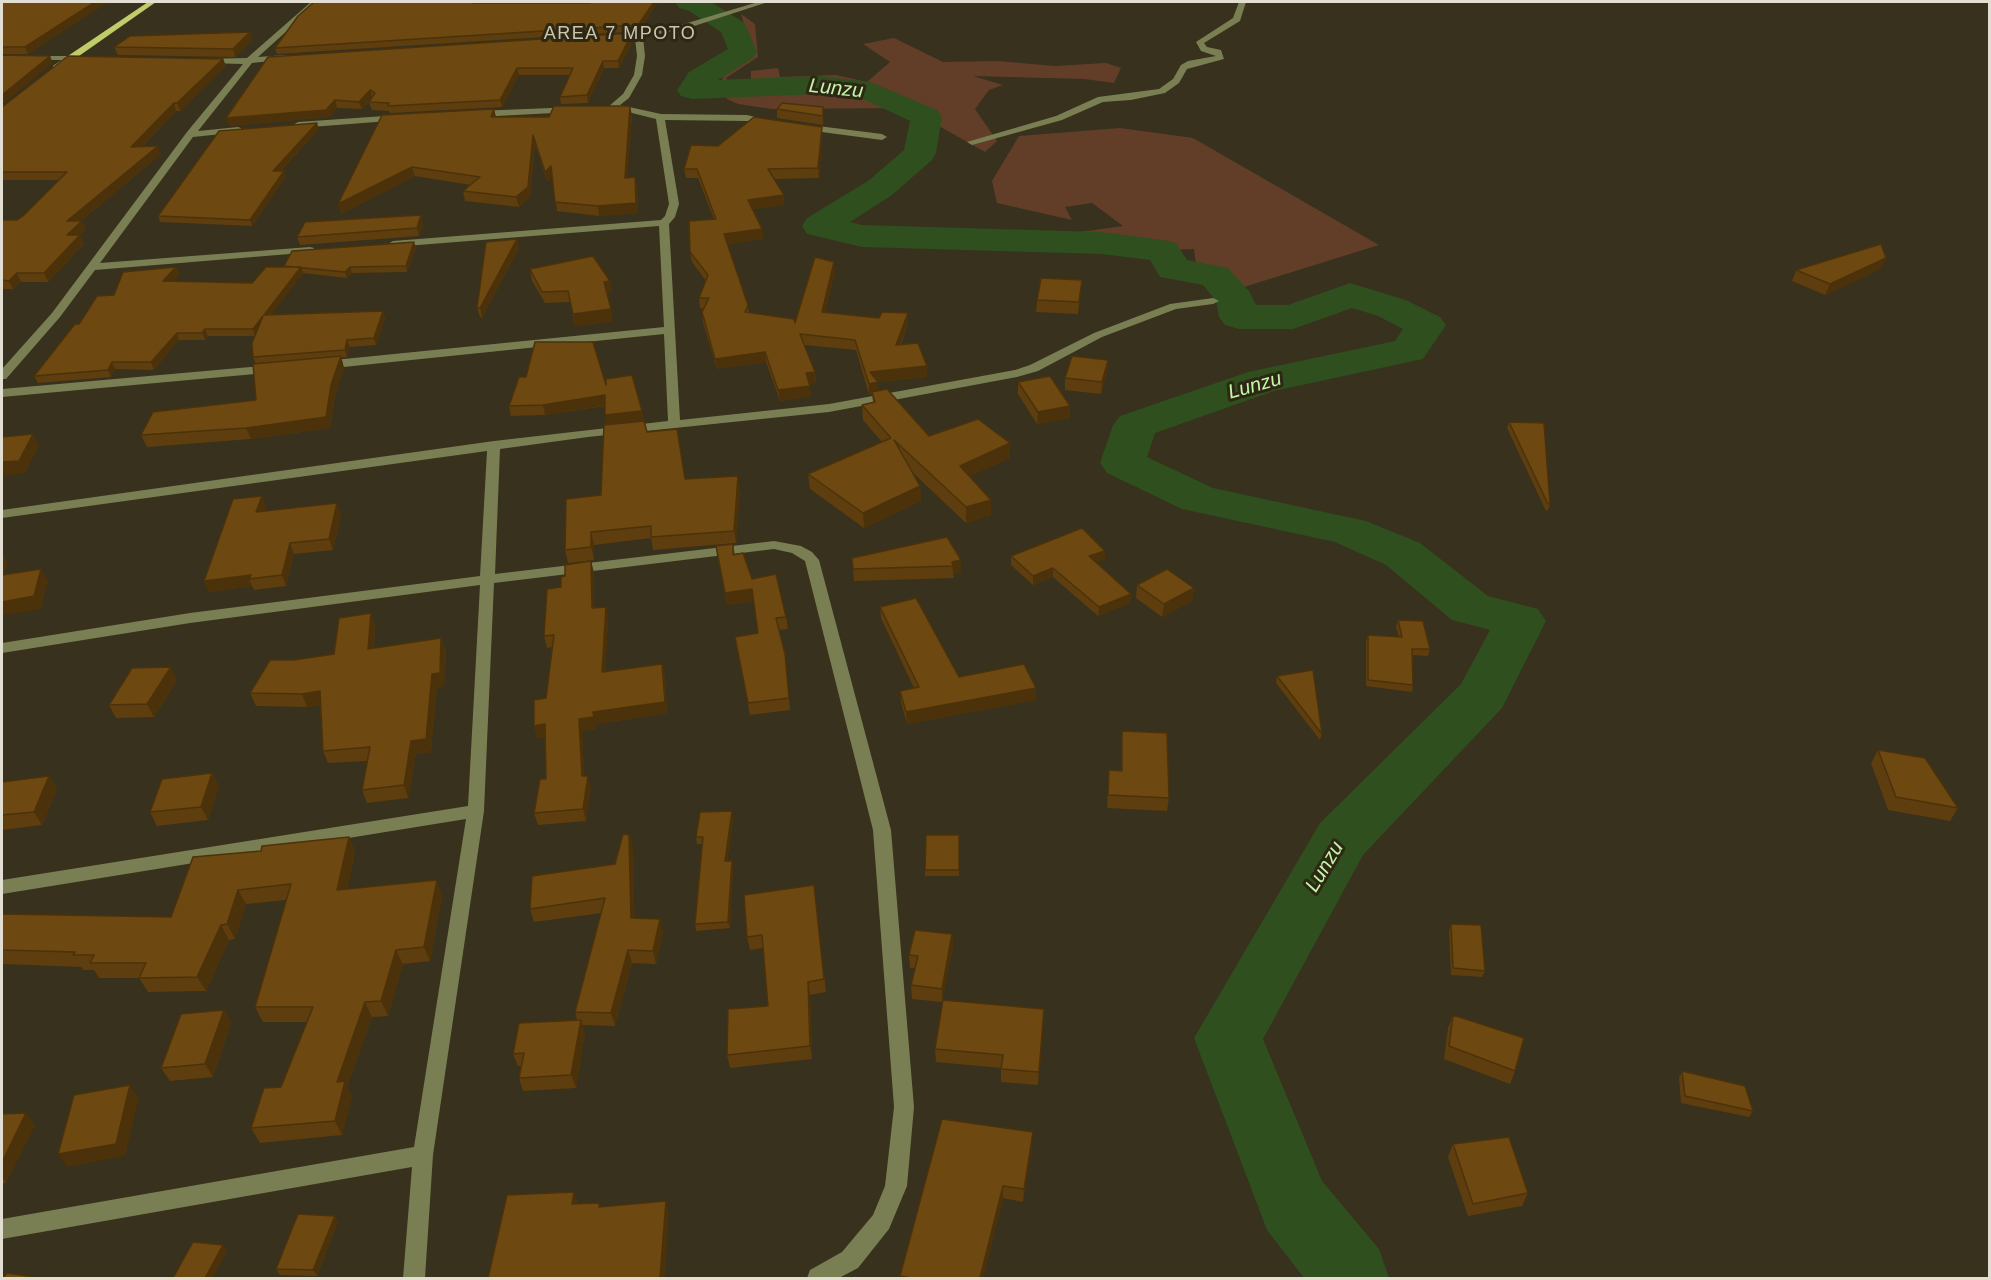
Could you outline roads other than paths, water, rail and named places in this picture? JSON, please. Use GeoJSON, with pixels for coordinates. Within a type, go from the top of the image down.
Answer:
{"type":"FeatureCollection","features":[{"type":"Feature","properties":{"kind":"main road"},"geometry":{"type":"LineString","coordinates":[[48,75],[70,57],[152,2]]}},
{"type":"Feature","properties":{"kind":"street"},"geometry":{"type":"LineString","coordinates":[[2,376],[56,315],[94,267],[190,134],[251,59],[315,2]]}},
{"type":"Feature","properties":{"kind":"street"},"geometry":{"type":"LineString","coordinates":[[607,37],[639,35],[712,18],[764,2]]}},
{"type":"Feature","properties":{"kind":"street"},"geometry":{"type":"LineString","coordinates":[[972,142],[1059,117],[1101,99],[1131,97],[1162,91],[1176,81],[1184,67],[1191,63],[1221,57],[1218,52],[1204,49],[1200,42],[1237,19],[1242,2]]}},
{"type":"Feature","properties":{"kind":"street"},"geometry":{"type":"LineString","coordinates":[[612,107],[626,96],[638,75],[641,56],[639,35]]}},
{"type":"Feature","properties":{"kind":"street"},"geometry":{"type":"LineString","coordinates":[[189,60],[297,56]]}},
{"type":"Feature","properties":{"kind":"street"},"geometry":{"type":"LineString","coordinates":[[2,58],[90,58]]}},
{"type":"Feature","properties":{"kind":"street"},"geometry":{"type":"LineString","coordinates":[[600,108],[612,107],[660,117],[747,118],[777,123]]}},
{"type":"Feature","properties":{"kind":"street"},"geometry":{"type":"LineString","coordinates":[[462,115],[589,108]]}},
{"type":"Feature","properties":{"kind":"street"},"geometry":{"type":"LineString","coordinates":[[660,117],[674,204],[673,211],[664,223],[668,330],[675,423]]}},
{"type":"Feature","properties":{"kind":"street"},"geometry":{"type":"LineString","coordinates":[[283,127],[404,118]]}},
{"type":"Feature","properties":{"kind":"street"},"geometry":{"type":"LineString","coordinates":[[789,125],[844,134],[882,137]]}},
{"type":"Feature","properties":{"kind":"street"},"geometry":{"type":"LineString","coordinates":[[190,134],[249,129]]}},
{"type":"Feature","properties":{"kind":"street"},"geometry":{"type":"LineString","coordinates":[[379,245],[664,223]]}},
{"type":"Feature","properties":{"kind":"street"},"geometry":{"type":"LineString","coordinates":[[94,267],[320,250]]}},
{"type":"Feature","properties":{"kind":"street"},"geometry":{"type":"LineString","coordinates":[[2,514],[494,445],[675,423],[813,410],[1017,374],[1034,368],[1098,335],[1174,306],[1213,301]]}},
{"type":"Feature","properties":{"kind":"street"},"geometry":{"type":"LineString","coordinates":[[306,366],[668,330]]}},
{"type":"Feature","properties":{"kind":"street"},"geometry":{"type":"LineString","coordinates":[[2,393],[282,368]]}},
{"type":"Feature","properties":{"kind":"street"},"geometry":{"type":"LineString","coordinates":[[414,1278],[423,1155],[476,811],[494,445]]}},
{"type":"Feature","properties":{"kind":"street"},"geometry":{"type":"LineString","coordinates":[[2,648],[190,618],[774,545],[796,549],[812,560],[882,830],[904,1107],[896,1186],[881,1222],[850,1260],[818,1278]]}},
{"type":"Feature","properties":{"kind":"street"},"geometry":{"type":"LineString","coordinates":[[2,887],[476,811]]}},
{"type":"Feature","properties":{"kind":"street"},"geometry":{"type":"LineString","coordinates":[[2,1229],[423,1155]]}},
{"type":"Feature","properties":{"kind":"waterway","name":"Lunzu"},"geometry":{"type":"LineString","coordinates":[[688,2],[698,5],[733,28],[743,52],[700,78],[692,90],[819,85],[870,91],[926,117],[920,153],[880,188],[820,226],[862,236],[1101,243],[1163,251],[1173,269],[1215,276],[1235,299],[1239,317],[1293,317],[1350,295],[1392,308],[1426,325],[1409,350],[1263,381],[1135,425],[1123,463],[1199,499],[1349,531],[1403,554],[1470,608],[1520,621],[1483,695],[1341,839],[1228,1038],[1294,1205],[1351,1276],[1350,1278]]}},
{"type":"Feature","properties":{"kind":"district","name":"AREA 7 MPOTO"},"geometry":{"type":"Point","coordinates":[620,34]}}]}
